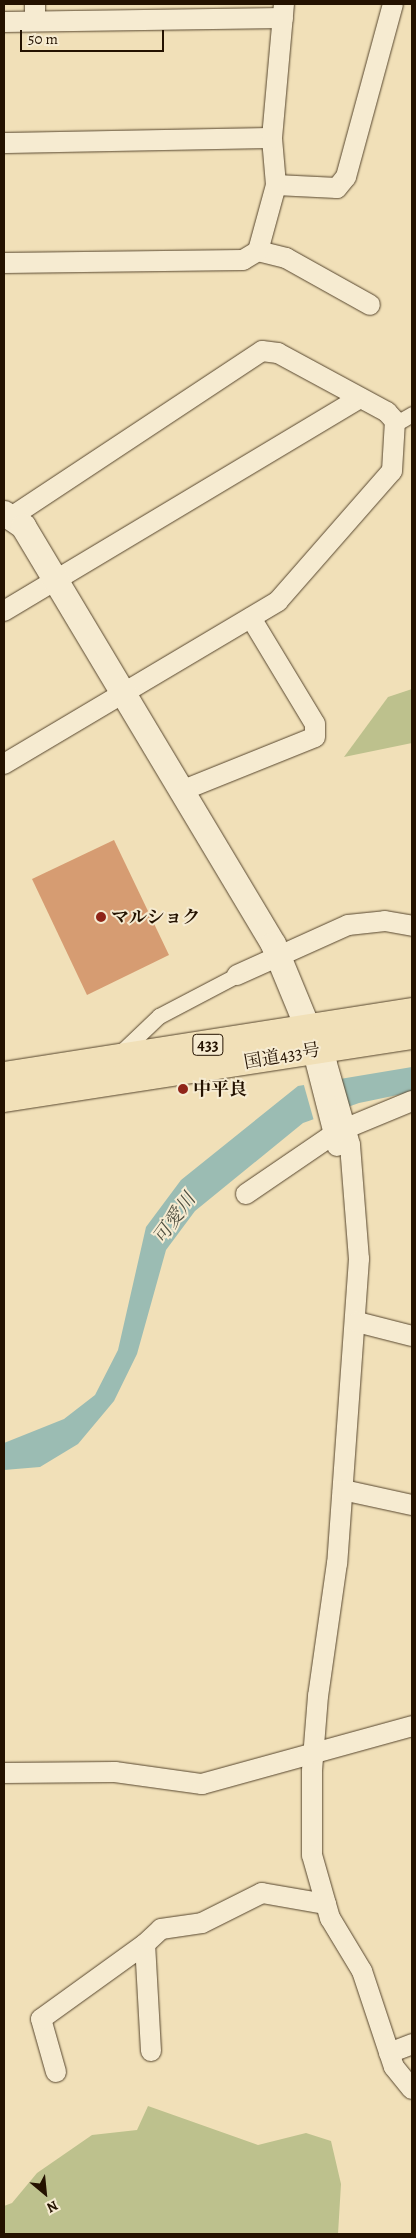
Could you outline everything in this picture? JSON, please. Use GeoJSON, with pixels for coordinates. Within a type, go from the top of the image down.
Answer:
{"type":"FeatureCollection","features":[{"type":"Feature","properties":{"kind":"highway","name":"国道433号"},"geometry":{"type":"LineString","coordinates":[[4,1076],[114,1058],[317,1055],[412,1012]]}},
{"type":"Feature","properties":{"kind":"highway","name":"国道433号"},"geometry":{"type":"LineString","coordinates":[[4,1098],[317,1055],[412,1035]]}},
{"type":"Feature","properties":{"kind":"street"},"geometry":{"type":"LineString","coordinates":[[276,185],[337,188],[346,177],[393,4]]}},
{"type":"Feature","properties":{"kind":"street"},"geometry":{"type":"LineString","coordinates":[[4,22],[35,12],[283,11],[272,138],[276,185],[258,252]]}},
{"type":"Feature","properties":{"kind":"street"},"geometry":{"type":"LineString","coordinates":[[4,142],[272,138]]}},
{"type":"Feature","properties":{"kind":"street"},"geometry":{"type":"LineString","coordinates":[[4,263],[244,260],[258,252],[286,258],[370,305]]}},
{"type":"Feature","properties":{"kind":"street"},"geometry":{"type":"LineString","coordinates":[[4,764],[123,694],[251,618],[278,601],[388,476],[394,461],[404,419],[360,398],[278,354],[262,352],[8,514],[23,526],[56,580],[123,694],[278,954],[317,1055],[354,1178],[359,1260],[357,1322],[343,1490],[313,1751],[312,1855],[330,1918],[362,1971],[394,2067],[412,2089]]}},
{"type":"Feature","properties":{"kind":"street"},"geometry":{"type":"LineString","coordinates":[[4,611],[360,398]]}},
{"type":"Feature","properties":{"kind":"street"},"geometry":{"type":"LineString","coordinates":[[181,791],[315,737],[315,724],[251,618]]}},
{"type":"Feature","properties":{"kind":"street"},"geometry":{"type":"LineString","coordinates":[[114,1058],[158,1016],[278,954],[357,923],[385,921],[412,926]]}},
{"type":"Feature","properties":{"kind":"street"},"geometry":{"type":"LineString","coordinates":[[246,1194],[338,1126],[412,1101]]}},
{"type":"Feature","properties":{"kind":"street"},"geometry":{"type":"LineString","coordinates":[[357,1322],[412,1336]]}},
{"type":"Feature","properties":{"kind":"street"},"geometry":{"type":"LineString","coordinates":[[343,1490],[412,1505]]}},
{"type":"Feature","properties":{"kind":"street"},"geometry":{"type":"LineString","coordinates":[[4,1773],[115,1772],[202,1784],[313,1751],[412,1726]]}},
{"type":"Feature","properties":{"kind":"street"},"geometry":{"type":"LineString","coordinates":[[56,2072],[41,2019],[145,1944],[162,1929],[202,1923],[262,1894],[326,1904]]}},
{"type":"Feature","properties":{"kind":"street"},"geometry":{"type":"LineString","coordinates":[[145,1944],[151,2051]]}},
{"type":"Feature","properties":{"kind":"street"},"geometry":{"type":"LineString","coordinates":[[389,2053],[412,2044]]}},
{"type":"Feature","properties":{"kind":"green space"},"geometry":{"type":"Polygon","coordinates":[[[412,689],[412,743],[344,757],[388,697],[412,689]]]}},
{"type":"Feature","properties":{"kind":"green space"},"geometry":{"type":"Polygon","coordinates":[[[148,2106],[258,2145],[306,2133],[331,2141],[341,2184],[338,2234],[4,2234],[4,2206],[12,2203],[37,2173],[92,2135],[137,2130],[148,2106]]]}},
{"type":"Feature","properties":{"kind":"water","name":"可愛川"},"geometry":{"type":"Polygon","coordinates":[[[412,1067],[412,1092],[359,1103],[303,1123],[195,1211],[166,1250],[137,1354],[114,1401],[78,1444],[40,1467],[4,1470],[4,1443],[64,1419],[95,1395],[118,1350],[146,1227],[181,1180],[298,1086],[412,1067]]]}},
{"type":"Feature","properties":{"kind":"pier"},"geometry":{"type":"Polygon","coordinates":[[[324,1079],[334,1114],[314,1121],[303,1082],[324,1079]]]}},
{"type":"Feature","properties":{"kind":"building","name":"マルショク"},"geometry":{"type":"Polygon","coordinates":[[[114,840],[169,955],[87,995],[32,879],[114,840]]]}},
{"type":"Feature","properties":{"kind":"place","name":"マルショク"},"geometry":{"type":"Point","coordinates":[101,917]}},
{"type":"Feature","properties":{"kind":"place","name":"中平良"},"geometry":{"type":"Point","coordinates":[183,1089]}}]}
